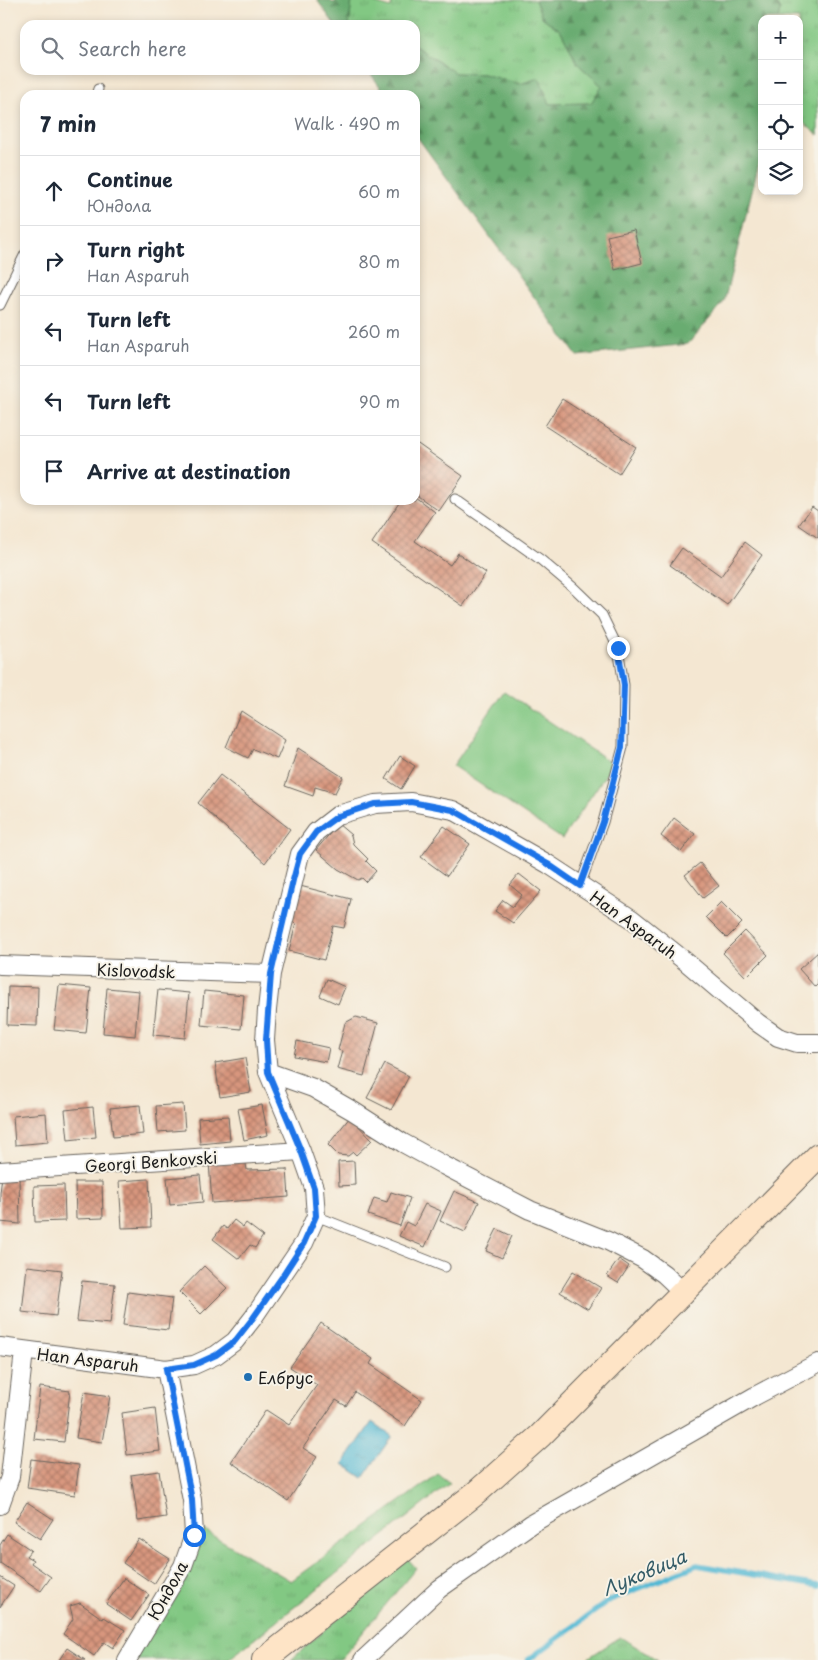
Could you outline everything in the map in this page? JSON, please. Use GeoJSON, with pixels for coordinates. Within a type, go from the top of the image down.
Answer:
{"type":"FeatureCollection","features":[{"type":"Feature","properties":{"kind":"main road"},"geometry":{"type":"LineString","coordinates":[[264,1660],[476,1493],[540,1436],[818,1156]]}},
{"type":"Feature","properties":{"kind":"street","name":"Han Asparuh"},"geometry":{"type":"LineString","coordinates":[[0,1348],[166,1369],[194,1365],[216,1355],[235,1341],[282,1277],[304,1243],[316,1216],[314,1188],[301,1151],[268,1072],[266,1040],[271,974],[300,854],[316,832],[338,816],[375,804],[411,802],[453,810],[548,864],[632,919],[758,1023],[778,1037],[797,1043],[818,1043]]}},
{"type":"Feature","properties":{"kind":"street","name":"Kislovodsk"},"geometry":{"type":"LineString","coordinates":[[0,965],[271,974]]}},
{"type":"Feature","properties":{"kind":"street"},"geometry":{"type":"LineString","coordinates":[[268,1072],[313,1088],[420,1152],[530,1210],[608,1241],[643,1259],[664,1274],[683,1292]]}},
{"type":"Feature","properties":{"kind":"street","name":"Georgi Benkovski"},"geometry":{"type":"LineString","coordinates":[[0,1171],[301,1151]]}},
{"type":"Feature","properties":{"kind":"street"},"geometry":{"type":"LineString","coordinates":[[0,1505],[10,1477],[24,1351]]}},
{"type":"Feature","properties":{"kind":"street"},"geometry":{"type":"LineString","coordinates":[[363,1660],[439,1590],[531,1524],[729,1410],[818,1363]]}},
{"type":"Feature","properties":{"kind":"street","name":"Юндола"},"geometry":{"type":"LineString","coordinates":[[127,1660],[183,1566],[194,1535],[192,1500],[166,1369]]}},
{"type":"Feature","properties":{"kind":"lane"},"geometry":{"type":"LineString","coordinates":[[0,305],[20,264]]}},
{"type":"Feature","properties":{"kind":"lane"},"geometry":{"type":"LineString","coordinates":[[456,500],[541,560],[574,588],[602,615],[618,648],[624,685],[622,747],[603,822],[580,886]]}},
{"type":"Feature","properties":{"kind":"lane"},"geometry":{"type":"LineString","coordinates":[[316,1216],[445,1267]]}},
{"type":"Feature","properties":{"kind":"green space"},"geometry":{"type":"Polygon","coordinates":[[[317,0],[330,0],[333,3],[337,0],[352,0],[350,20],[331,20],[317,0]]]}},
{"type":"Feature","properties":{"kind":"green space"},"geometry":{"type":"Polygon","coordinates":[[[352,0],[364,0],[391,8],[392,0],[535,0],[542,17],[561,31],[578,64],[602,86],[591,103],[550,104],[539,78],[520,84],[483,74],[455,73],[420,49],[420,20],[350,20],[352,0]]]}},
{"type":"Feature","properties":{"kind":"green space"},"geometry":{"type":"Polygon","coordinates":[[[535,0],[774,0],[780,10],[779,15],[758,15],[758,167],[724,302],[688,344],[577,356],[420,141],[420,90],[382,90],[372,75],[420,75],[420,49],[455,73],[483,74],[520,84],[539,78],[550,104],[591,103],[602,86],[578,64],[561,31],[542,17],[535,0]]]}},
{"type":"Feature","properties":{"kind":"green space"},"geometry":{"type":"Polygon","coordinates":[[[774,0],[818,0],[818,135],[803,122],[803,15],[779,15],[780,10],[774,0]]]}},
{"type":"Feature","properties":{"kind":"green space"},"geometry":{"type":"Polygon","coordinates":[[[504,691],[613,764],[562,839],[453,766],[504,691]]]}},
{"type":"Feature","properties":{"kind":"green space"},"geometry":{"type":"Polygon","coordinates":[[[438,1474],[450,1483],[228,1660],[132,1660],[202,1529],[291,1581],[438,1474]]]}},
{"type":"Feature","properties":{"kind":"green space"},"geometry":{"type":"Polygon","coordinates":[[[406,1557],[416,1568],[340,1660],[291,1660],[406,1557]]]}},
{"type":"Feature","properties":{"kind":"green space"},"geometry":{"type":"Polygon","coordinates":[[[620,1637],[658,1660],[585,1660],[620,1637]]]}},
{"type":"Feature","properties":{"kind":"water"},"geometry":{"type":"Polygon","coordinates":[[[372,1422],[392,1436],[363,1478],[343,1464],[372,1422]]]}},
{"type":"Feature","properties":{"kind":"building"},"geometry":{"type":"Polygon","coordinates":[[[634,230],[642,263],[615,270],[607,236],[634,230]]]}},
{"type":"Feature","properties":{"kind":"building"},"geometry":{"type":"Polygon","coordinates":[[[562,399],[636,447],[619,474],[545,426],[562,399]]]}},
{"type":"Feature","properties":{"kind":"building"},"geometry":{"type":"Polygon","coordinates":[[[420,446],[463,476],[439,511],[420,498],[420,446]]]}},
{"type":"Feature","properties":{"kind":"building"},"geometry":{"type":"Polygon","coordinates":[[[420,501],[435,512],[415,541],[450,565],[458,553],[486,573],[463,606],[372,543],[398,505],[420,505],[420,501]]]}},
{"type":"Feature","properties":{"kind":"building"},"geometry":{"type":"Polygon","coordinates":[[[812,507],[818,511],[818,538],[799,525],[812,507]]]}},
{"type":"Feature","properties":{"kind":"building"},"geometry":{"type":"Polygon","coordinates":[[[745,542],[762,555],[727,605],[670,565],[682,548],[721,576],[745,542]]]}},
{"type":"Feature","properties":{"kind":"building"},"geometry":{"type":"Polygon","coordinates":[[[241,711],[285,740],[277,759],[253,749],[248,758],[226,747],[241,711]]]}},
{"type":"Feature","properties":{"kind":"building"},"geometry":{"type":"Polygon","coordinates":[[[298,748],[343,777],[335,793],[315,787],[313,796],[285,786],[298,748]]]}},
{"type":"Feature","properties":{"kind":"building"},"geometry":{"type":"Polygon","coordinates":[[[400,756],[415,766],[401,789],[386,779],[400,756]]]}},
{"type":"Feature","properties":{"kind":"building"},"geometry":{"type":"Polygon","coordinates":[[[220,775],[290,829],[265,863],[198,803],[220,775]]]}},
{"type":"Feature","properties":{"kind":"building"},"geometry":{"type":"Polygon","coordinates":[[[674,818],[695,834],[681,852],[661,836],[674,818]]]}},
{"type":"Feature","properties":{"kind":"building"},"geometry":{"type":"Polygon","coordinates":[[[338,824],[351,835],[353,844],[368,859],[366,861],[376,871],[366,882],[362,878],[358,880],[338,869],[316,850],[338,824]]]}},
{"type":"Feature","properties":{"kind":"building"},"geometry":{"type":"Polygon","coordinates":[[[444,826],[470,844],[447,876],[421,857],[444,826]]]}},
{"type":"Feature","properties":{"kind":"building"},"geometry":{"type":"Polygon","coordinates":[[[700,863],[719,886],[703,898],[685,875],[700,863]]]}},
{"type":"Feature","properties":{"kind":"building"},"geometry":{"type":"Polygon","coordinates":[[[519,874],[541,891],[513,923],[495,911],[503,900],[513,907],[522,895],[510,885],[519,874]]]}},
{"type":"Feature","properties":{"kind":"building"},"geometry":{"type":"Polygon","coordinates":[[[300,886],[351,899],[344,928],[333,926],[324,960],[289,951],[296,923],[291,921],[300,886]]]}},
{"type":"Feature","properties":{"kind":"building"},"geometry":{"type":"Polygon","coordinates":[[[721,902],[742,923],[727,938],[706,917],[721,902]]]}},
{"type":"Feature","properties":{"kind":"building"},"geometry":{"type":"Polygon","coordinates":[[[745,931],[768,955],[746,977],[723,953],[745,931]]]}},
{"type":"Feature","properties":{"kind":"building"},"geometry":{"type":"Polygon","coordinates":[[[818,952],[818,984],[815,987],[799,969],[818,952]]]}},
{"type":"Feature","properties":{"kind":"building"},"geometry":{"type":"Polygon","coordinates":[[[327,979],[345,987],[338,1004],[320,996],[327,979]]]}},
{"type":"Feature","properties":{"kind":"building"},"geometry":{"type":"Polygon","coordinates":[[[59,985],[91,988],[86,1033],[54,1030],[59,985]]]}},
{"type":"Feature","properties":{"kind":"building"},"geometry":{"type":"Polygon","coordinates":[[[8,986],[38,987],[37,1026],[7,1025],[8,986]]]}},
{"type":"Feature","properties":{"kind":"building"},"geometry":{"type":"Polygon","coordinates":[[[107,988],[139,991],[135,1036],[103,1033],[107,988]]]}},
{"type":"Feature","properties":{"kind":"building"},"geometry":{"type":"Polygon","coordinates":[[[158,990],[189,993],[185,1038],[153,1035],[158,990]]]}},
{"type":"Feature","properties":{"kind":"building"},"geometry":{"type":"Polygon","coordinates":[[[204,991],[244,995],[241,1029],[201,1025],[204,991]]]}},
{"type":"Feature","properties":{"kind":"building"},"geometry":{"type":"Polygon","coordinates":[[[356,1017],[378,1023],[364,1076],[337,1069],[342,1051],[338,1050],[345,1023],[356,1017]]]}},
{"type":"Feature","properties":{"kind":"building"},"geometry":{"type":"Polygon","coordinates":[[[297,1041],[329,1048],[326,1062],[294,1056],[297,1041]]]}},
{"type":"Feature","properties":{"kind":"building"},"geometry":{"type":"Polygon","coordinates":[[[245,1058],[251,1092],[220,1097],[215,1063],[245,1058]]]}},
{"type":"Feature","properties":{"kind":"building"},"geometry":{"type":"Polygon","coordinates":[[[385,1064],[409,1076],[391,1110],[367,1098],[385,1064]]]}},
{"type":"Feature","properties":{"kind":"building"},"geometry":{"type":"Polygon","coordinates":[[[183,1104],[185,1130],[158,1132],[156,1106],[183,1104]]]}},
{"type":"Feature","properties":{"kind":"building"},"geometry":{"type":"Polygon","coordinates":[[[140,1105],[143,1134],[113,1137],[110,1108],[140,1105]]]}},
{"type":"Feature","properties":{"kind":"building"},"geometry":{"type":"Polygon","coordinates":[[[262,1105],[268,1135],[244,1140],[238,1109],[262,1105]]]}},
{"type":"Feature","properties":{"kind":"building"},"geometry":{"type":"Polygon","coordinates":[[[93,1107],[96,1137],[68,1140],[65,1110],[93,1107]]]}},
{"type":"Feature","properties":{"kind":"building"},"geometry":{"type":"Polygon","coordinates":[[[46,1113],[48,1142],[15,1145],[13,1116],[46,1113]]]}},
{"type":"Feature","properties":{"kind":"building"},"geometry":{"type":"Polygon","coordinates":[[[228,1116],[230,1141],[200,1144],[198,1118],[228,1116]]]}},
{"type":"Feature","properties":{"kind":"building"},"geometry":{"type":"Polygon","coordinates":[[[350,1117],[372,1140],[356,1155],[353,1152],[348,1156],[338,1155],[328,1145],[350,1117]]]}},
{"type":"Feature","properties":{"kind":"building"},"geometry":{"type":"Polygon","coordinates":[[[245,1158],[247,1170],[287,1169],[289,1197],[212,1203],[209,1162],[245,1158]]]}},
{"type":"Feature","properties":{"kind":"building"},"geometry":{"type":"Polygon","coordinates":[[[354,1161],[355,1185],[339,1186],[338,1162],[354,1161]]]}},
{"type":"Feature","properties":{"kind":"building"},"geometry":{"type":"Polygon","coordinates":[[[200,1175],[203,1202],[170,1205],[167,1178],[200,1175]]]}},
{"type":"Feature","properties":{"kind":"building"},"geometry":{"type":"Polygon","coordinates":[[[2,1176],[19,1176],[20,1224],[0,1222],[2,1176]]]}},
{"type":"Feature","properties":{"kind":"building"},"geometry":{"type":"Polygon","coordinates":[[[149,1179],[151,1227],[122,1228],[119,1181],[149,1179]]]}},
{"type":"Feature","properties":{"kind":"building"},"geometry":{"type":"Polygon","coordinates":[[[75,1182],[102,1182],[103,1218],[76,1219],[75,1182]]]}},
{"type":"Feature","properties":{"kind":"building"},"geometry":{"type":"Polygon","coordinates":[[[64,1185],[65,1221],[35,1222],[34,1186],[64,1185]]]}},
{"type":"Feature","properties":{"kind":"building"},"geometry":{"type":"Polygon","coordinates":[[[454,1191],[479,1202],[465,1232],[440,1221],[454,1191]]]}},
{"type":"Feature","properties":{"kind":"building"},"geometry":{"type":"Polygon","coordinates":[[[391,1192],[410,1198],[400,1226],[368,1215],[374,1198],[387,1202],[391,1192]]]}},
{"type":"Feature","properties":{"kind":"building"},"geometry":{"type":"Polygon","coordinates":[[[425,1204],[441,1211],[425,1247],[399,1236],[406,1222],[414,1226],[425,1204]]]}},
{"type":"Feature","properties":{"kind":"building"},"geometry":{"type":"Polygon","coordinates":[[[234,1220],[243,1227],[246,1223],[263,1236],[255,1248],[250,1245],[239,1259],[213,1239],[223,1226],[227,1229],[234,1220]]]}},
{"type":"Feature","properties":{"kind":"building"},"geometry":{"type":"Polygon","coordinates":[[[497,1229],[512,1236],[502,1258],[486,1251],[497,1229]]]}},
{"type":"Feature","properties":{"kind":"building"},"geometry":{"type":"Polygon","coordinates":[[[619,1259],[629,1266],[618,1283],[607,1276],[619,1259]]]}},
{"type":"Feature","properties":{"kind":"building"},"geometry":{"type":"Polygon","coordinates":[[[27,1266],[62,1270],[56,1316],[22,1312],[27,1266]]]}},
{"type":"Feature","properties":{"kind":"building"},"geometry":{"type":"Polygon","coordinates":[[[204,1266],[227,1288],[201,1314],[179,1292],[204,1266]]]}},
{"type":"Feature","properties":{"kind":"building"},"geometry":{"type":"Polygon","coordinates":[[[573,1271],[601,1288],[588,1309],[560,1292],[573,1271]]]}},
{"type":"Feature","properties":{"kind":"building"},"geometry":{"type":"Polygon","coordinates":[[[82,1281],[115,1284],[110,1324],[77,1321],[82,1281]]]}},
{"type":"Feature","properties":{"kind":"building"},"geometry":{"type":"Polygon","coordinates":[[[128,1292],[172,1298],[168,1330],[123,1325],[128,1292]]]}},
{"type":"Feature","properties":{"kind":"building"},"geometry":{"type":"Polygon","coordinates":[[[321,1323],[373,1359],[370,1364],[422,1400],[405,1426],[355,1392],[346,1406],[336,1400],[303,1448],[317,1457],[288,1501],[231,1462],[266,1410],[289,1425],[317,1385],[290,1367],[321,1323]]]}},
{"type":"Feature","properties":{"kind":"building"},"geometry":{"type":"Polygon","coordinates":[[[40,1387],[70,1391],[64,1442],[34,1439],[40,1387]]]}},
{"type":"Feature","properties":{"kind":"building"},"geometry":{"type":"Polygon","coordinates":[[[84,1392],[110,1396],[102,1442],[76,1438],[84,1392]]]}},
{"type":"Feature","properties":{"kind":"building"},"geometry":{"type":"Polygon","coordinates":[[[155,1408],[160,1451],[127,1455],[122,1413],[155,1408]]]}},
{"type":"Feature","properties":{"kind":"building"},"geometry":{"type":"Polygon","coordinates":[[[31,1459],[79,1465],[75,1495],[27,1488],[31,1459]]]}},
{"type":"Feature","properties":{"kind":"building"},"geometry":{"type":"Polygon","coordinates":[[[159,1471],[166,1517],[138,1521],[131,1475],[159,1471]]]}},
{"type":"Feature","properties":{"kind":"building"},"geometry":{"type":"Polygon","coordinates":[[[27,1502],[53,1519],[40,1539],[14,1522],[27,1502]]]}},
{"type":"Feature","properties":{"kind":"building"},"geometry":{"type":"Polygon","coordinates":[[[7,1534],[31,1550],[26,1556],[33,1560],[31,1563],[51,1577],[41,1591],[0,1563],[0,1545],[7,1534]]]}},
{"type":"Feature","properties":{"kind":"building"},"geometry":{"type":"Polygon","coordinates":[[[139,1539],[170,1559],[154,1584],[123,1563],[139,1539]]]}},
{"type":"Feature","properties":{"kind":"building"},"geometry":{"type":"Polygon","coordinates":[[[0,1577],[14,1586],[0,1607],[0,1577]]]}},
{"type":"Feature","properties":{"kind":"building"},"geometry":{"type":"Polygon","coordinates":[[[124,1578],[149,1595],[131,1621],[106,1604],[124,1578]]]}},
{"type":"Feature","properties":{"kind":"building"},"geometry":{"type":"Polygon","coordinates":[[[80,1603],[103,1619],[104,1617],[125,1630],[113,1648],[104,1642],[94,1656],[63,1634],[73,1619],[70,1606],[80,1603]]]}},
{"type":"Feature","properties":{"kind":"building"},"geometry":{"type":"Polygon","coordinates":[[[67,1648],[85,1660],[59,1660],[67,1648]]]}},
{"type":"Feature","properties":{"kind":"waterway","name":"Луковица"},"geometry":{"type":"LineString","coordinates":[[528,1660],[610,1600],[697,1565],[818,1586]]}},
{"type":"Feature","properties":{"kind":"place","name":"Елбрус"},"geometry":{"type":"Point","coordinates":[248,1377]}},
{"type":"Feature","properties":{"kind":"route"},"geometry":{"type":"LineString","coordinates":[[194,1535],[192,1500],[166,1369],[194,1365],[216,1355],[235,1341],[282,1277],[304,1243],[316,1216],[314,1188],[282,1101],[268,1072],[266,1040],[271,974],[300,854],[316,832],[338,816],[375,804],[411,802],[453,810],[548,864],[580,886],[603,822],[622,747],[624,685],[618,648]]}}]}
